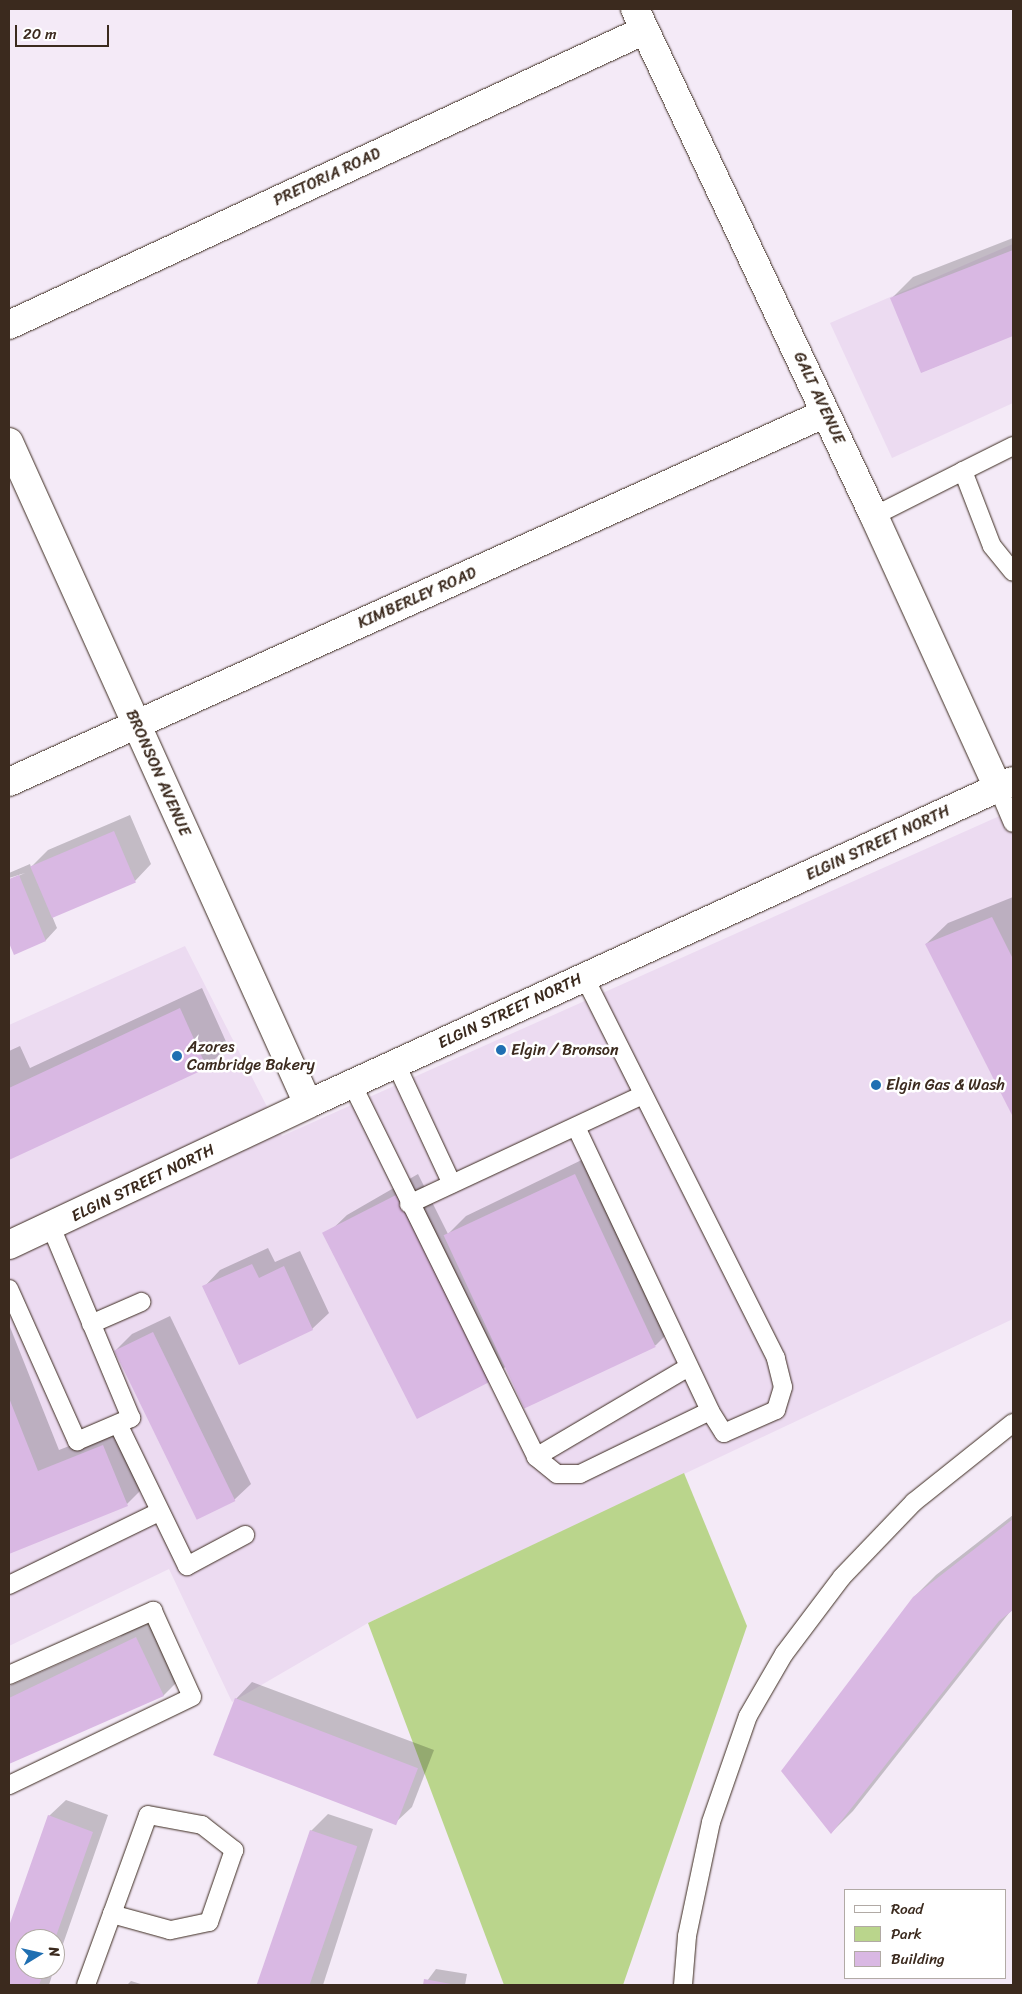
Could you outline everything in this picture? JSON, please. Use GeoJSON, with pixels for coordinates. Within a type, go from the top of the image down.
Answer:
{"type":"FeatureCollection","features":[{"type":"Feature","properties":{"kind":"street","name":"PRETORIA ROAD"},"geometry":{"type":"LineString","coordinates":[[9,325],[640,19]]}},
{"type":"Feature","properties":{"kind":"street","name":"GALT AVENUE"},"geometry":{"type":"LineString","coordinates":[[640,19],[874,516],[1005,785]]}},
{"type":"Feature","properties":{"kind":"street","name":"KIMBERLEY ROAD"},"geometry":{"type":"LineString","coordinates":[[9,782],[826,413]]}},
{"type":"Feature","properties":{"kind":"street","name":"BRONSON AVENUE"},"geometry":{"type":"LineString","coordinates":[[9,442],[308,1104]]}},
{"type":"Feature","properties":{"kind":"street","name":"ELGIN STREET NORTH"},"geometry":{"type":"LineString","coordinates":[[9,1246],[308,1104],[1005,785]]}},
{"type":"Feature","properties":{"kind":"lane"},"geometry":{"type":"LineString","coordinates":[[874,516],[1013,446]]}},
{"type":"Feature","properties":{"kind":"lane"},"geometry":{"type":"LineString","coordinates":[[963,471],[992,546],[1013,572]]}},
{"type":"Feature","properties":{"kind":"lane"},"geometry":{"type":"LineString","coordinates":[[1005,785],[1013,823]]}},
{"type":"Feature","properties":{"kind":"lane"},"geometry":{"type":"LineString","coordinates":[[576,1126],[687,1368],[724,1433],[776,1410],[783,1387],[776,1358],[584,977]]}},
{"type":"Feature","properties":{"kind":"lane"},"geometry":{"type":"LineString","coordinates":[[396,1064],[452,1184]]}},
{"type":"Feature","properties":{"kind":"lane"},"geometry":{"type":"LineString","coordinates":[[352,1084],[409,1204],[536,1457],[557,1474],[580,1474],[710,1411]]}},
{"type":"Feature","properties":{"kind":"lane"},"geometry":{"type":"LineString","coordinates":[[409,1204],[644,1095]]}},
{"type":"Feature","properties":{"kind":"lane"},"geometry":{"type":"LineString","coordinates":[[9,1288],[77,1441],[131,1418],[51,1227]]}},
{"type":"Feature","properties":{"kind":"lane"},"geometry":{"type":"LineString","coordinates":[[91,1324],[141,1302]]}},
{"type":"Feature","properties":{"kind":"lane"},"geometry":{"type":"LineString","coordinates":[[536,1457],[687,1368]]}},
{"type":"Feature","properties":{"kind":"lane"},"geometry":{"type":"LineString","coordinates":[[683,1985],[687,1936],[712,1822],[748,1716],[784,1654],[842,1577],[914,1502],[1013,1423]]}},
{"type":"Feature","properties":{"kind":"lane"},"geometry":{"type":"LineString","coordinates":[[118,1424],[159,1512],[187,1566],[245,1535]]}},
{"type":"Feature","properties":{"kind":"lane"},"geometry":{"type":"LineString","coordinates":[[9,1585],[159,1512]]}},
{"type":"Feature","properties":{"kind":"lane"},"geometry":{"type":"LineString","coordinates":[[9,1675],[153,1611],[192,1697],[9,1785]]}},
{"type":"Feature","properties":{"kind":"lane"},"geometry":{"type":"LineString","coordinates":[[86,1985],[148,1815],[202,1825],[234,1850],[209,1922],[170,1930],[112,1914]]}},
{"type":"Feature","properties":{"kind":"shaded area"},"geometry":{"type":"Polygon","coordinates":[[[1013,244],[1013,403],[892,458],[830,323],[1013,244]]]}},
{"type":"Feature","properties":{"kind":"shaded area"},"geometry":{"type":"Polygon","coordinates":[[[1013,810],[1013,1319],[368,1623],[232,1702],[169,1569],[9,1646],[9,1025],[185,946],[282,1136],[1013,810]]]}},
{"type":"Feature","properties":{"kind":"green space"},"geometry":{"type":"Polygon","coordinates":[[[684,1473],[747,1626],[623,1985],[504,1985],[368,1623],[684,1473]]]}},
{"type":"Feature","properties":{"kind":"building"},"geometry":{"type":"Polygon","coordinates":[[[1013,250],[1013,336],[921,373],[890,298],[1013,250]]]}},
{"type":"Feature","properties":{"kind":"building"},"geometry":{"type":"Polygon","coordinates":[[[114,831],[136,883],[52,918],[30,867],[114,831]]]}},
{"type":"Feature","properties":{"kind":"building"},"geometry":{"type":"Polygon","coordinates":[[[19,875],[46,941],[14,955],[9,943],[9,879],[19,875]]]}},
{"type":"Feature","properties":{"kind":"building"},"geometry":{"type":"Polygon","coordinates":[[[992,917],[1013,959],[1013,1117],[925,944],[992,917]]]}},
{"type":"Feature","properties":{"kind":"building"},"geometry":{"type":"Polygon","coordinates":[[[180,1008],[207,1068],[9,1160],[9,1088],[180,1008]]]}},
{"type":"Feature","properties":{"kind":"building"},"geometry":{"type":"Polygon","coordinates":[[[575,1174],[656,1347],[524,1408],[444,1235],[575,1174]]]}},
{"type":"Feature","properties":{"kind":"building"},"geometry":{"type":"Polygon","coordinates":[[[396,1195],[491,1381],[417,1419],[322,1233],[396,1195]]]}},
{"type":"Feature","properties":{"kind":"building"},"geometry":{"type":"Polygon","coordinates":[[[252,1264],[259,1278],[284,1266],[313,1330],[239,1365],[202,1286],[252,1264]]]}},
{"type":"Feature","properties":{"kind":"building"},"geometry":{"type":"Polygon","coordinates":[[[153,1332],[235,1501],[197,1520],[114,1351],[153,1332]]]}},
{"type":"Feature","properties":{"kind":"building"},"geometry":{"type":"Polygon","coordinates":[[[9,1398],[38,1471],[103,1445],[128,1506],[9,1554],[9,1398]]]}},
{"type":"Feature","properties":{"kind":"building"},"geometry":{"type":"Polygon","coordinates":[[[1013,1519],[1013,1610],[999,1621],[831,1834],[781,1771],[913,1597],[1013,1519]]]}},
{"type":"Feature","properties":{"kind":"building"},"geometry":{"type":"Polygon","coordinates":[[[136,1637],[164,1696],[9,1764],[9,1698],[136,1637]]]}},
{"type":"Feature","properties":{"kind":"building"},"geometry":{"type":"Polygon","coordinates":[[[235,1698],[418,1768],[396,1825],[213,1755],[235,1698]]]}},
{"type":"Feature","properties":{"kind":"building"},"geometry":{"type":"Polygon","coordinates":[[[48,1815],[93,1832],[59,1929],[15,1929],[15,1979],[41,1979],[39,1985],[9,1985],[9,1926],[48,1815]]]}},
{"type":"Feature","properties":{"kind":"building"},"geometry":{"type":"Polygon","coordinates":[[[310,1830],[357,1846],[310,1985],[257,1984],[310,1830]]]}},
{"type":"Feature","properties":{"kind":"building"},"geometry":{"type":"Polygon","coordinates":[[[424,1979],[451,1984],[451,1985],[423,1985],[424,1979]]]}},
{"type":"Feature","properties":{"kind":"place","name":"Elgin / Bronson"},"geometry":{"type":"Point","coordinates":[501,1050]}},
{"type":"Feature","properties":{"kind":"place","name":"Azores Cambridge Bakery"},"geometry":{"type":"Point","coordinates":[177,1056]}},
{"type":"Feature","properties":{"kind":"place","name":"Elgin Gas & Wash"},"geometry":{"type":"Point","coordinates":[876,1085]}}]}
